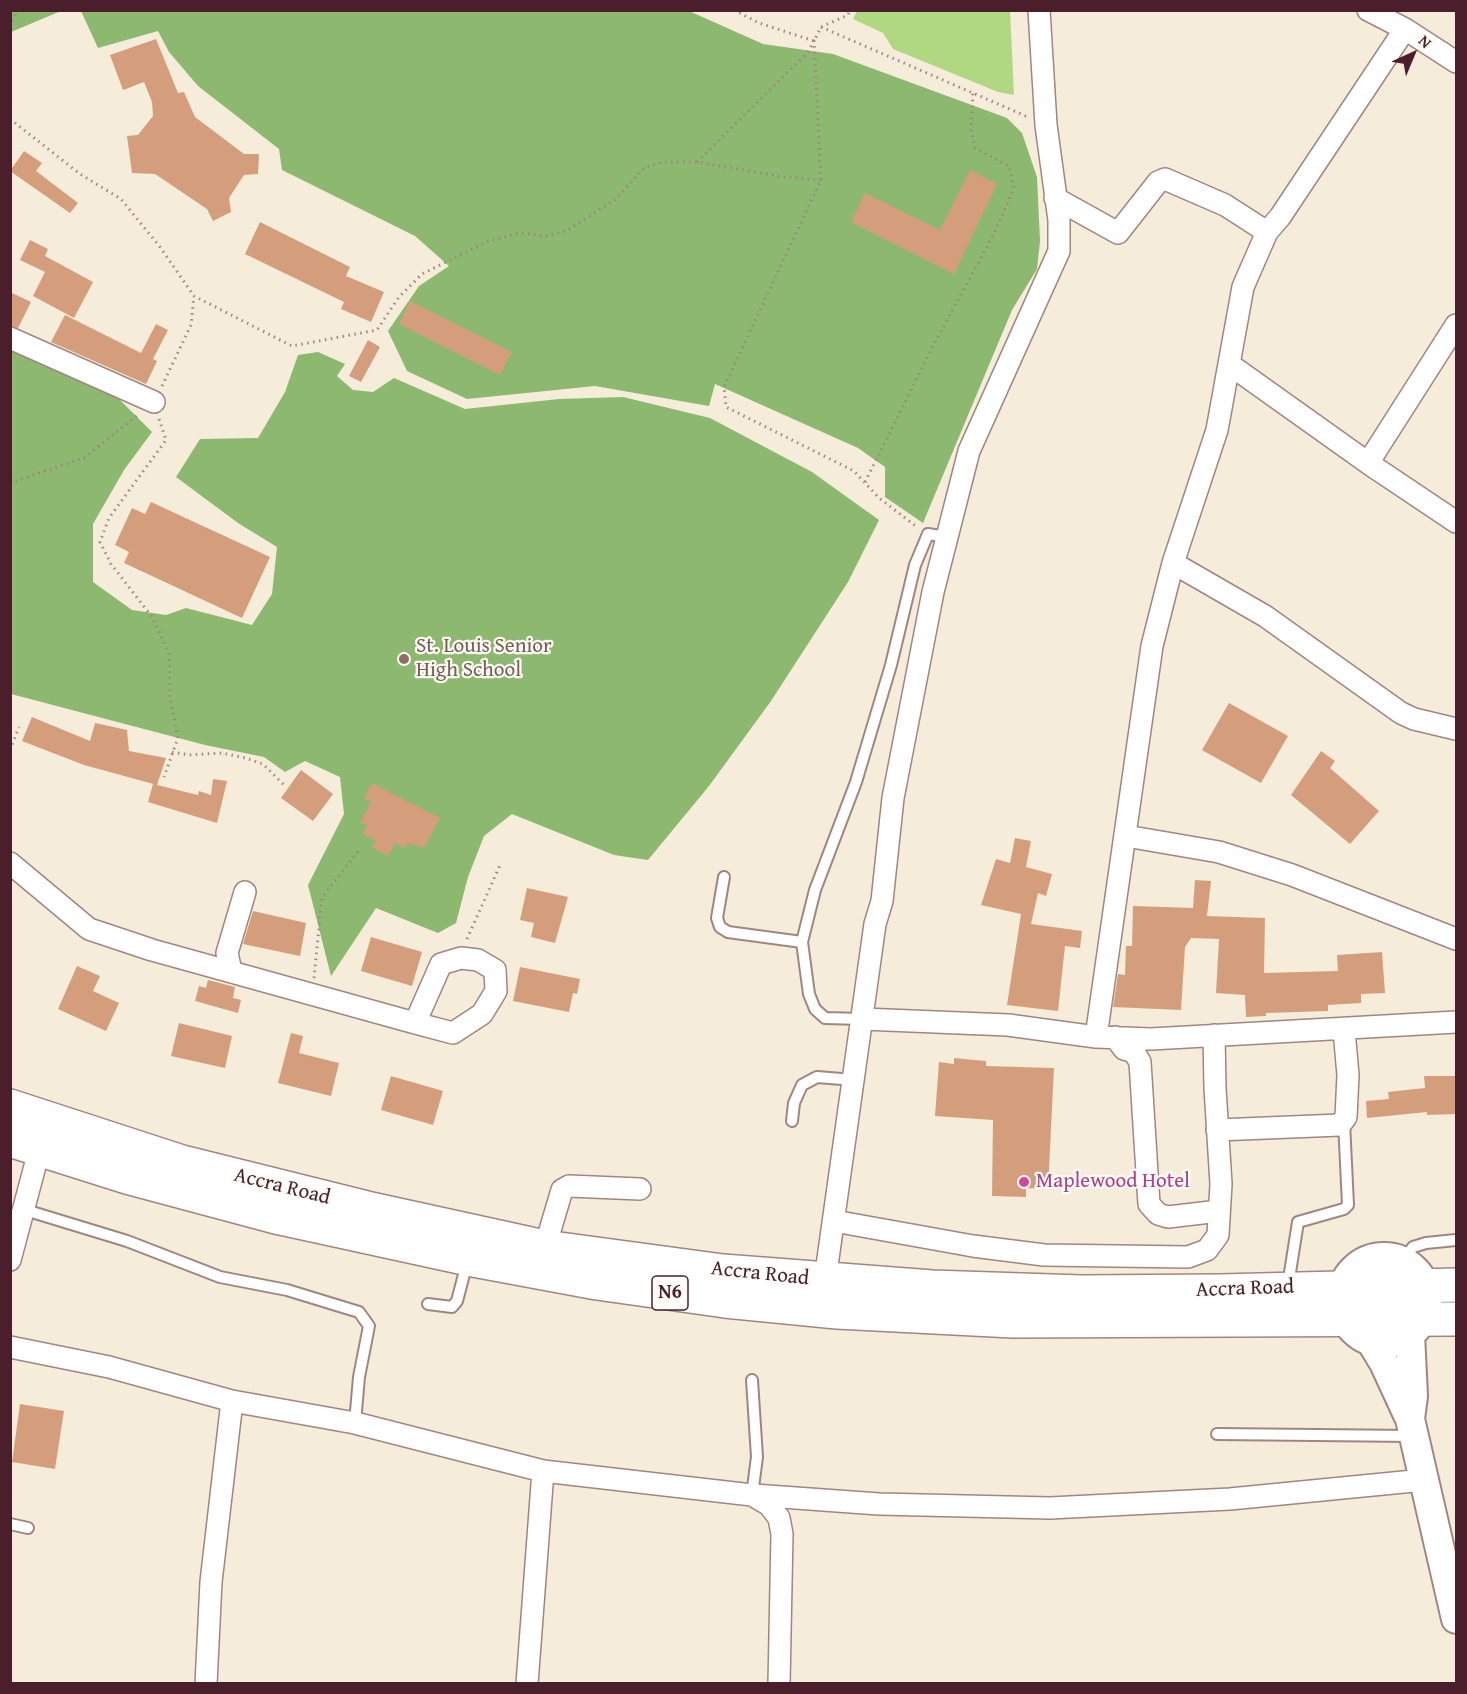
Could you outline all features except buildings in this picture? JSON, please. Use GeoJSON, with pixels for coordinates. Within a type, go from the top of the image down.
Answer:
{"type":"FeatureCollection","features":[{"type":"Feature","properties":{"kind":"highway","name":"Accra Road"},"geometry":{"type":"LineString","coordinates":[[10,1106],[182,1162],[367,1208],[545,1247],[723,1271],[932,1287],[1082,1292],[1342,1286],[1413,1272],[1456,1285]]}},
{"type":"Feature","properties":{"kind":"highway","name":"Accra Road"},"geometry":{"type":"LineString","coordinates":[[25,1145],[280,1218],[468,1259],[597,1283],[837,1312],[1013,1321],[1358,1330],[1416,1328],[1456,1319]]}},
{"type":"Feature","properties":{"kind":"street"},"geometry":{"type":"LineString","coordinates":[[825,1280],[875,924],[882,901],[893,798],[930,603],[938,536],[969,451],[1059,251],[1059,220],[1046,125],[1039,10]]}},
{"type":"Feature","properties":{"kind":"street"},"geometry":{"type":"LineString","coordinates":[[1379,13],[1456,62]]}},
{"type":"Feature","properties":{"kind":"street"},"geometry":{"type":"LineString","coordinates":[[1106,1037],[1137,740],[1152,646],[1173,563],[1217,430],[1244,287],[1267,231],[1280,217],[1405,29]]}},
{"type":"Feature","properties":{"kind":"street"},"geometry":{"type":"LineString","coordinates":[[1055,198],[1118,233],[1158,182],[1166,178],[1225,205],[1267,231]]}},
{"type":"Feature","properties":{"kind":"street"},"geometry":{"type":"LineString","coordinates":[[1368,463],[1456,325]]}},
{"type":"Feature","properties":{"kind":"street"},"geometry":{"type":"LineString","coordinates":[[10,338],[154,402]]}},
{"type":"Feature","properties":{"kind":"street"},"geometry":{"type":"LineString","coordinates":[[1229,364],[1368,463],[1456,522]]}},
{"type":"Feature","properties":{"kind":"street"},"geometry":{"type":"LineString","coordinates":[[1173,563],[1265,616],[1401,713],[1414,719],[1456,729]]}},
{"type":"Feature","properties":{"kind":"street"},"geometry":{"type":"LineString","coordinates":[[1126,836],[1219,852],[1292,875],[1456,939]]}},
{"type":"Feature","properties":{"kind":"street"},"geometry":{"type":"LineString","coordinates":[[10,863],[89,929],[231,971],[415,1023],[453,1033],[482,1014],[496,991],[495,970],[478,960],[461,958],[441,964],[415,1023]]}},
{"type":"Feature","properties":{"kind":"street"},"geometry":{"type":"LineString","coordinates":[[231,971],[227,953],[246,892]]}},
{"type":"Feature","properties":{"kind":"street"},"geometry":{"type":"LineString","coordinates":[[863,1019],[1008,1025],[1106,1037],[1151,1039],[1456,1022]]}},
{"type":"Feature","properties":{"kind":"street"},"geometry":{"type":"LineString","coordinates":[[1217,1130],[1340,1125],[1346,1118],[1348,1076],[1344,1030]]}},
{"type":"Feature","properties":{"kind":"street"},"geometry":{"type":"LineString","coordinates":[[834,1221],[973,1246],[1044,1256],[1188,1257],[1207,1250],[1214,1244],[1218,1235],[1221,1184],[1214,1035]]}},
{"type":"Feature","properties":{"kind":"street"},"geometry":{"type":"LineString","coordinates":[[1106,1037],[1134,1052],[1140,1062],[1149,1204],[1158,1214],[1168,1217],[1220,1211]]}},
{"type":"Feature","properties":{"kind":"street"},"geometry":{"type":"LineString","coordinates":[[10,1260],[22,1209],[25,1145]]}},
{"type":"Feature","properties":{"kind":"street"},"geometry":{"type":"LineString","coordinates":[[545,1247],[561,1190],[569,1186],[640,1189]]}},
{"type":"Feature","properties":{"kind":"street"},"geometry":{"type":"LineString","coordinates":[[1412,1428],[1416,1328],[1427,1307],[1413,1272]]}},
{"type":"Feature","properties":{"kind":"street"},"geometry":{"type":"LineString","coordinates":[[1342,1286],[1342,1308],[1384,1363],[1412,1428],[1456,1619]]}},
{"type":"Feature","properties":{"kind":"street"},"geometry":{"type":"LineString","coordinates":[[10,1347],[109,1367],[232,1401],[355,1424],[543,1471],[752,1495],[879,1504],[1050,1508],[1230,1499],[1424,1480]]}},
{"type":"Feature","properties":{"kind":"street"},"geometry":{"type":"LineString","coordinates":[[206,1683],[211,1582],[232,1401]]}},
{"type":"Feature","properties":{"kind":"street"},"geometry":{"type":"LineString","coordinates":[[527,1683],[543,1471]]}},
{"type":"Feature","properties":{"kind":"street"},"geometry":{"type":"LineString","coordinates":[[752,1495],[769,1505],[779,1518],[782,1534],[779,1683]]}},
{"type":"Feature","properties":{"kind":"lane"},"geometry":{"type":"LineString","coordinates":[[863,1019],[825,1018],[815,1009],[809,994],[802,942],[815,890],[856,782],[891,665],[915,565],[938,536]]}},
{"type":"Feature","properties":{"kind":"lane"},"geometry":{"type":"LineString","coordinates":[[724,877],[717,918],[720,927],[728,932],[802,942]]}},
{"type":"Feature","properties":{"kind":"lane"},"geometry":{"type":"LineString","coordinates":[[792,1121],[794,1102],[802,1085],[817,1077],[854,1080]]}},
{"type":"Feature","properties":{"kind":"lane"},"geometry":{"type":"LineString","coordinates":[[1287,1289],[1298,1222],[1344,1209],[1348,1205],[1344,1121]]}},
{"type":"Feature","properties":{"kind":"lane"},"geometry":{"type":"LineString","coordinates":[[22,1209],[127,1241],[220,1278],[287,1290],[359,1312],[369,1326],[359,1377],[355,1424]]}},
{"type":"Feature","properties":{"kind":"lane"},"geometry":{"type":"LineString","coordinates":[[1413,1272],[1413,1246],[1456,1240]]}},
{"type":"Feature","properties":{"kind":"lane"},"geometry":{"type":"LineString","coordinates":[[429,1304],[452,1307],[468,1259]]}},
{"type":"Feature","properties":{"kind":"lane"},"geometry":{"type":"LineString","coordinates":[[752,1380],[757,1457],[752,1495]]}},
{"type":"Feature","properties":{"kind":"lane"},"geometry":{"type":"LineString","coordinates":[[1217,1434],[1412,1428]]}},
{"type":"Feature","properties":{"kind":"lane"},"geometry":{"type":"LineString","coordinates":[[10,1524],[28,1528]]}},
{"type":"Feature","properties":{"kind":"path"},"geometry":{"type":"LineString","coordinates":[[10,27],[17,10]]}},
{"type":"Feature","properties":{"kind":"path"},"geometry":{"type":"LineString","coordinates":[[734,10],[759,23],[814,41]]}},
{"type":"Feature","properties":{"kind":"path"},"geometry":{"type":"LineString","coordinates":[[697,162],[808,52],[821,27],[848,15],[850,10]]}},
{"type":"Feature","properties":{"kind":"path"},"geometry":{"type":"LineString","coordinates":[[821,27],[1046,125]]}},
{"type":"Feature","properties":{"kind":"path"},"geometry":{"type":"LineString","coordinates":[[814,41],[821,180],[724,387],[726,407],[854,471],[904,519],[938,536]]}},
{"type":"Feature","properties":{"kind":"path"},"geometry":{"type":"LineString","coordinates":[[865,482],[934,342],[994,234],[1014,188],[1009,166],[975,148],[971,129],[973,93]]}},
{"type":"Feature","properties":{"kind":"path"},"geometry":{"type":"LineString","coordinates":[[10,119],[81,174],[121,199],[160,247],[194,296],[292,346],[376,330],[399,297],[422,274],[486,242],[520,233],[546,236],[566,231],[615,200],[645,167],[663,162],[697,162],[784,177],[821,180]]}},
{"type":"Feature","properties":{"kind":"path"},"geometry":{"type":"LineString","coordinates":[[154,402],[166,440],[109,518],[100,542],[111,564],[152,617],[169,653],[170,696],[178,738],[164,777]]}},
{"type":"Feature","properties":{"kind":"path"},"geometry":{"type":"LineString","coordinates":[[10,750],[19,727]]}},
{"type":"Feature","properties":{"kind":"path"},"geometry":{"type":"LineString","coordinates":[[172,752],[189,755],[222,753],[246,758],[263,764],[284,785]]}},
{"type":"Feature","properties":{"kind":"path"},"geometry":{"type":"LineString","coordinates":[[312,994],[322,897],[361,848]]}},
{"type":"Feature","properties":{"kind":"path"},"geometry":{"type":"LineString","coordinates":[[461,958],[501,863]]}},
{"type":"Feature","properties":{"kind":"green space"},"geometry":{"type":"Polygon","coordinates":[[[11,10],[61,10],[61,11],[11,32],[11,10]]]}},
{"type":"Feature","properties":{"kind":"green space"},"geometry":{"type":"Polygon","coordinates":[[[81,11],[689,11],[763,44],[833,54],[1007,118],[1022,133],[1037,177],[1040,241],[1037,269],[1012,310],[923,523],[885,497],[885,467],[858,448],[715,384],[709,406],[595,386],[467,399],[407,371],[388,331],[419,286],[449,266],[415,236],[282,170],[279,149],[198,86],[169,52],[158,31],[98,48],[81,11]]]}},
{"type":"Feature","properties":{"kind":"green space"},"geometry":{"type":"Polygon","coordinates":[[[857,11],[1010,11],[1014,95],[998,92],[893,49],[883,33],[853,19],[857,11]]]}},
{"type":"Feature","properties":{"kind":"green space"},"geometry":{"type":"Polygon","coordinates":[[[10,348],[107,387],[152,432],[124,470],[93,524],[93,582],[132,610],[166,615],[186,608],[252,625],[272,594],[277,547],[238,523],[176,477],[200,439],[258,438],[285,392],[298,355],[318,352],[345,364],[337,376],[353,390],[373,392],[394,378],[465,409],[559,399],[623,397],[710,418],[812,472],[879,520],[848,582],[771,701],[709,786],[648,860],[614,855],[512,814],[484,836],[468,877],[456,923],[438,933],[376,908],[331,976],[308,885],[344,814],[340,777],[305,761],[285,772],[264,757],[205,745],[11,694],[10,348]]]}},
{"type":"Feature","properties":{"kind":"place","name":"St. Louis Senior High School"},"geometry":{"type":"Point","coordinates":[404,659]}},
{"type":"Feature","properties":{"kind":"place","name":"Maplewood Hotel"},"geometry":{"type":"Point","coordinates":[1024,1182]}}]}
